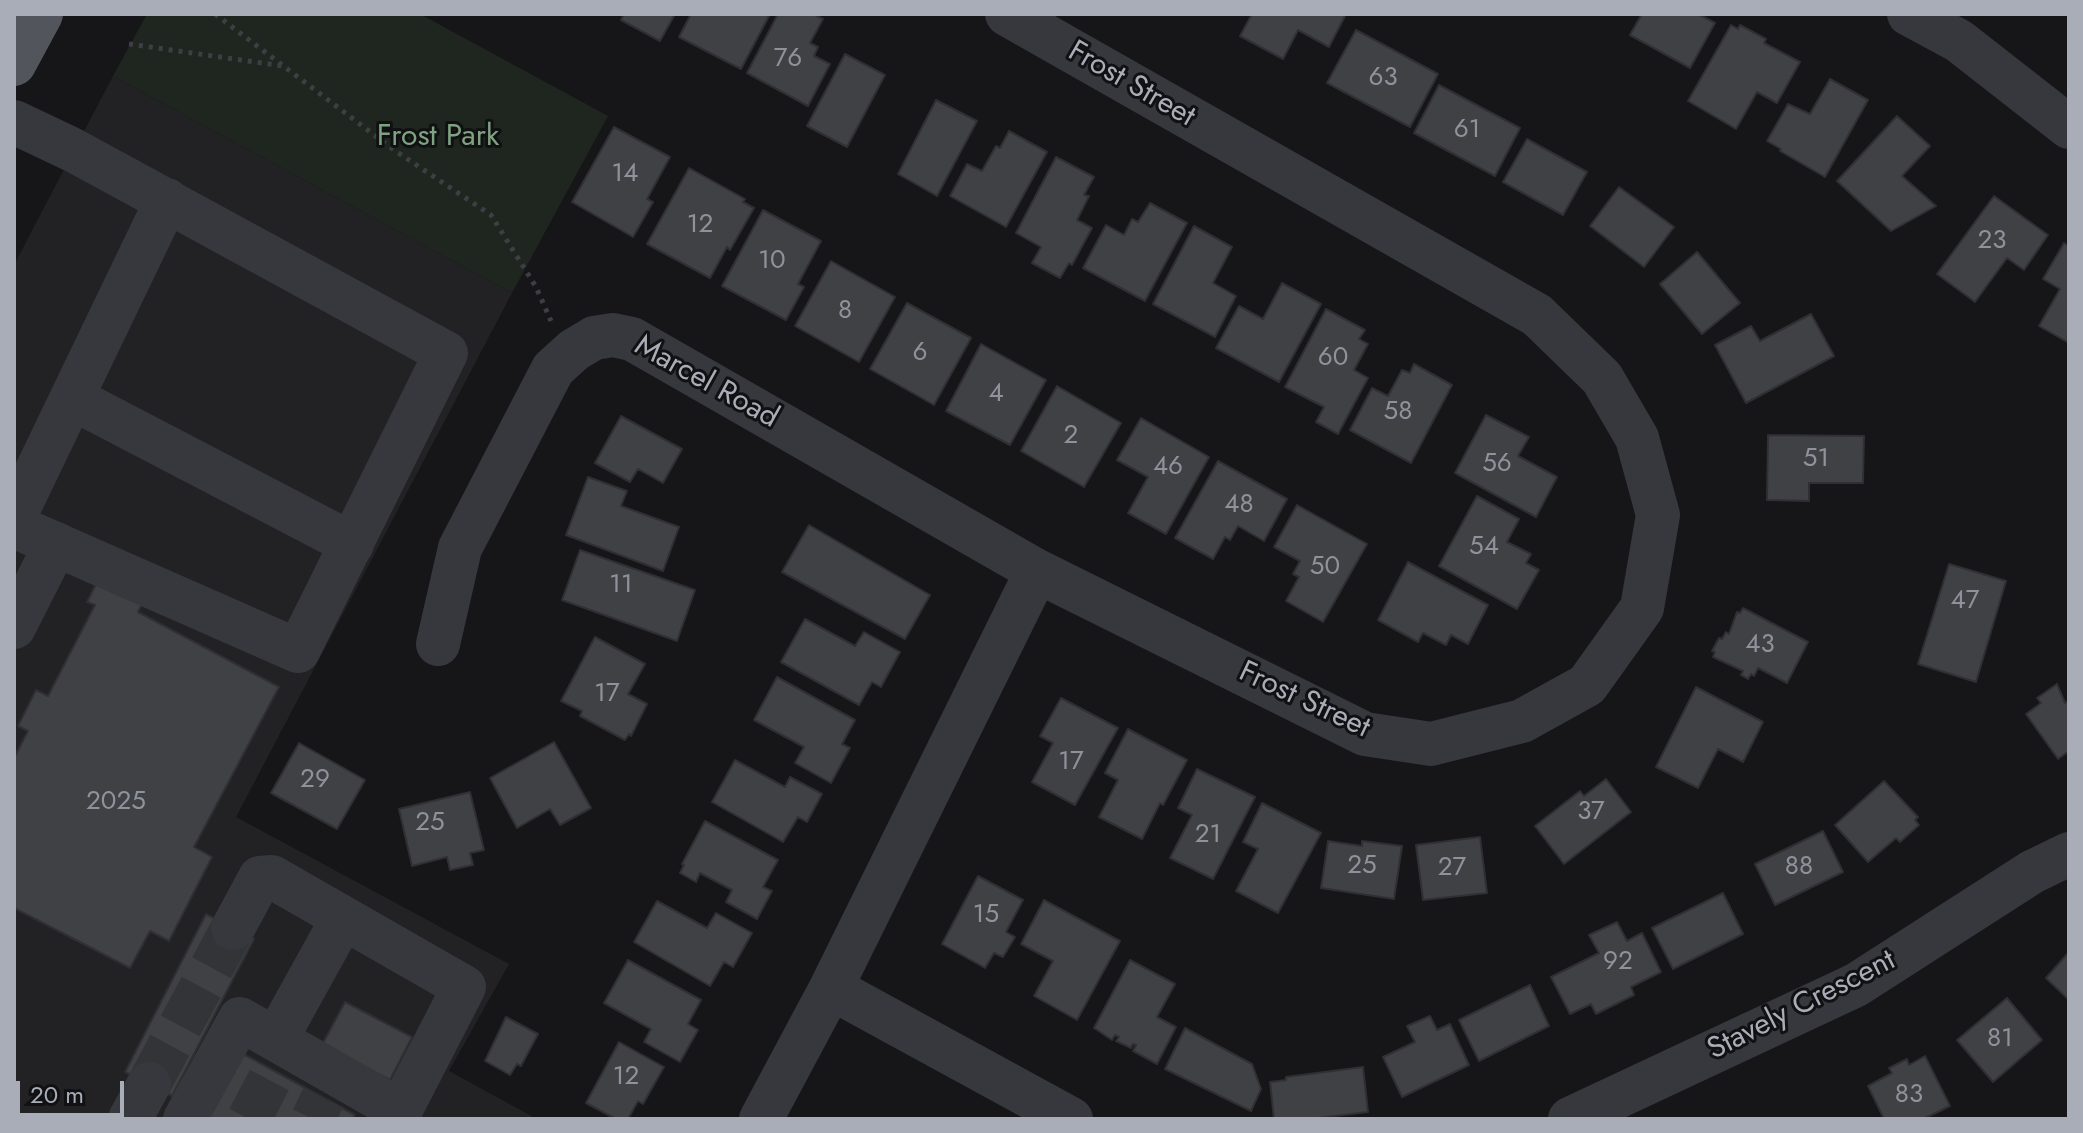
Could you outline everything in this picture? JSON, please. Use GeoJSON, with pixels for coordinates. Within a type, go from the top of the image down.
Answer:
{"type":"FeatureCollection","features":[{"type":"Feature","properties":{"kind":"main road"},"geometry":{"type":"LineString","coordinates":[[15,61],[41,14]]}},
{"type":"Feature","properties":{"kind":"street","name":"Frost Street"},"geometry":{"type":"LineString","coordinates":[[1007,14],[1537,315],[1602,378],[1637,438],[1658,515],[1642,608],[1587,685],[1522,721],[1431,744],[1365,734],[1037,571]]}},
{"type":"Feature","properties":{"kind":"street"},"geometry":{"type":"LineString","coordinates":[[1909,14],[1959,41],[2069,127]]}},
{"type":"Feature","properties":{"kind":"street"},"geometry":{"type":"LineString","coordinates":[[14,122],[167,200],[446,353],[298,651],[14,526]]}},
{"type":"Feature","properties":{"kind":"street"},"geometry":{"type":"LineString","coordinates":[[14,518],[167,200]]}},
{"type":"Feature","properties":{"kind":"street","name":"Marcel Road"},"geometry":{"type":"LineString","coordinates":[[438,644],[460,548],[553,369],[594,338],[613,335],[632,339],[1037,571]]}},
{"type":"Feature","properties":{"kind":"street"},"geometry":{"type":"LineString","coordinates":[[72,398],[352,544]]}},
{"type":"Feature","properties":{"kind":"street"},"geometry":{"type":"LineString","coordinates":[[14,627],[56,544]]}},
{"type":"Feature","properties":{"kind":"street"},"geometry":{"type":"LineString","coordinates":[[761,1119],[831,988],[1037,571]]}},
{"type":"Feature","properties":{"kind":"street","name":"Stavely Crescent"},"geometry":{"type":"LineString","coordinates":[[1570,1119],[1856,985],[2032,872],[2069,854]]}},
{"type":"Feature","properties":{"kind":"street"},"geometry":{"type":"LineString","coordinates":[[185,1119],[240,1019],[296,1067],[398,1115],[464,987],[272,877],[260,878],[233,928]]}},
{"type":"Feature","properties":{"kind":"street"},"geometry":{"type":"LineString","coordinates":[[296,1067],[343,918]]}},
{"type":"Feature","properties":{"kind":"street"},"geometry":{"type":"LineString","coordinates":[[831,988],[1071,1119]]}},
{"type":"Feature","properties":{"kind":"path"},"geometry":{"type":"LineString","coordinates":[[215,14],[394,150],[491,215],[536,287],[566,357]]}},
{"type":"Feature","properties":{"kind":"path"},"geometry":{"type":"LineString","coordinates":[[129,44],[284,66]]}},
{"type":"Feature","properties":{"kind":"shaded area"},"geometry":{"type":"Polygon","coordinates":[[[113,76],[512,293],[236,817],[509,964],[449,1071],[537,1119],[14,1119],[14,265],[113,76]]]}},
{"type":"Feature","properties":{"kind":"green space","name":"Frost Park"},"geometry":{"type":"Polygon","coordinates":[[[147,14],[420,14],[608,116],[512,293],[113,76],[147,14]]]}},
{"type":"Feature","properties":{"kind":"building"},"geometry":{"type":"Polygon","coordinates":[[[624,14],[675,14],[660,41],[621,20],[624,14]]]}},
{"type":"Feature","properties":{"kind":"building"},"geometry":{"type":"Polygon","coordinates":[[[691,14],[770,14],[741,69],[679,37],[691,14]]]}},
{"type":"Feature","properties":{"kind":"building"},"geometry":{"type":"Polygon","coordinates":[[[778,14],[813,14],[823,19],[810,43],[818,47],[814,56],[830,64],[808,106],[747,73],[778,14]]]}},
{"type":"Feature","properties":{"kind":"building"},"geometry":{"type":"Polygon","coordinates":[[[1252,14],[1346,14],[1329,47],[1298,30],[1283,59],[1240,36],[1252,14]]]}},
{"type":"Feature","properties":{"kind":"building"},"geometry":{"type":"Polygon","coordinates":[[[1642,14],[1698,14],[1715,23],[1690,68],[1630,35],[1642,14]]]}},
{"type":"Feature","properties":{"kind":"building"},"geometry":{"type":"Polygon","coordinates":[[[1731,25],[1738,29],[1740,25],[1766,39],[1764,43],[1800,62],[1777,103],[1757,92],[1736,129],[1688,101],[1731,25]]]}},
{"type":"Feature","properties":{"kind":"building"},"geometry":{"type":"Polygon","coordinates":[[[1356,30],[1438,74],[1410,127],[1327,83],[1356,30]]]}},
{"type":"Feature","properties":{"kind":"building"},"geometry":{"type":"Polygon","coordinates":[[[845,54],[885,75],[847,147],[807,126],[845,54]]]}},
{"type":"Feature","properties":{"kind":"building"},"geometry":{"type":"Polygon","coordinates":[[[1830,79],[1868,100],[1825,177],[1767,141],[1788,104],[1810,114],[1830,79]]]}},
{"type":"Feature","properties":{"kind":"building"},"geometry":{"type":"Polygon","coordinates":[[[1439,85],[1520,128],[1495,176],[1414,133],[1439,85]]]}},
{"type":"Feature","properties":{"kind":"building"},"geometry":{"type":"Polygon","coordinates":[[[936,100],[977,121],[937,196],[898,174],[936,100]]]}},
{"type":"Feature","properties":{"kind":"building"},"geometry":{"type":"Polygon","coordinates":[[[1897,116],[1930,146],[1902,176],[1936,206],[1891,231],[1837,181],[1897,116]]]}},
{"type":"Feature","properties":{"kind":"building"},"geometry":{"type":"Polygon","coordinates":[[[614,127],[670,157],[647,199],[653,202],[633,237],[572,202],[614,127]]]}},
{"type":"Feature","properties":{"kind":"building"},"geometry":{"type":"Polygon","coordinates":[[[1009,131],[1047,152],[1006,227],[950,196],[967,164],[982,171],[1009,131]]]}},
{"type":"Feature","properties":{"kind":"building"},"geometry":{"type":"Polygon","coordinates":[[[1527,139],[1587,172],[1563,215],[1503,182],[1527,139]]]}},
{"type":"Feature","properties":{"kind":"building"},"geometry":{"type":"Polygon","coordinates":[[[1056,157],[1094,177],[1084,195],[1089,196],[1077,220],[1092,228],[1072,265],[1069,263],[1060,278],[1032,263],[1041,247],[1016,233],[1056,157]]]}},
{"type":"Feature","properties":{"kind":"building"},"geometry":{"type":"Polygon","coordinates":[[[689,168],[745,199],[743,202],[754,208],[710,278],[647,244],[689,168]]]}},
{"type":"Feature","properties":{"kind":"building"},"geometry":{"type":"Polygon","coordinates":[[[1619,187],[1674,227],[1644,267],[1590,226],[1619,187]]]}},
{"type":"Feature","properties":{"kind":"building"},"geometry":{"type":"Polygon","coordinates":[[[1994,196],[2048,235],[2024,270],[2007,258],[1975,302],[1937,274],[1994,196]]]}},
{"type":"Feature","properties":{"kind":"building"},"geometry":{"type":"Polygon","coordinates":[[[1150,203],[1187,223],[1145,301],[1083,268],[1106,225],[1124,235],[1132,219],[1138,222],[1150,203]]]}},
{"type":"Feature","properties":{"kind":"building"},"geometry":{"type":"Polygon","coordinates":[[[763,210],[821,241],[798,284],[804,287],[786,320],[722,286],[763,210]]]}},
{"type":"Feature","properties":{"kind":"building"},"geometry":{"type":"Polygon","coordinates":[[[1194,226],[1232,247],[1213,283],[1236,296],[1215,337],[1153,304],[1194,226]]]}},
{"type":"Feature","properties":{"kind":"building"},"geometry":{"type":"Polygon","coordinates":[[[2064,243],[2069,246],[2069,343],[2039,326],[2060,289],[2043,279],[2064,243]]]}},
{"type":"Feature","properties":{"kind":"building"},"geometry":{"type":"Polygon","coordinates":[[[1697,252],[1740,303],[1702,334],[1660,284],[1697,252]]]}},
{"type":"Feature","properties":{"kind":"building"},"geometry":{"type":"Polygon","coordinates":[[[831,261],[895,297],[859,362],[795,326],[831,261]]]}},
{"type":"Feature","properties":{"kind":"building"},"geometry":{"type":"Polygon","coordinates":[[[1282,283],[1321,304],[1279,382],[1216,348],[1239,306],[1263,319],[1282,283]]]}},
{"type":"Feature","properties":{"kind":"building"},"geometry":{"type":"Polygon","coordinates":[[[907,303],[971,338],[934,405],[870,369],[907,303]]]}},
{"type":"Feature","properties":{"kind":"building"},"geometry":{"type":"Polygon","coordinates":[[[1326,309],[1365,330],[1359,339],[1368,344],[1354,370],[1368,378],[1338,434],[1316,422],[1324,407],[1285,387],[1326,309]]]}},
{"type":"Feature","properties":{"kind":"building"},"geometry":{"type":"Polygon","coordinates":[[[1811,314],[1834,356],[1746,403],[1715,345],[1751,326],[1760,341],[1811,314]]]}},
{"type":"Feature","properties":{"kind":"building"},"geometry":{"type":"Polygon","coordinates":[[[981,344],[1046,380],[1010,445],[946,411],[981,344]]]}},
{"type":"Feature","properties":{"kind":"building"},"geometry":{"type":"Polygon","coordinates":[[[1414,364],[1452,385],[1411,463],[1350,430],[1372,388],[1388,396],[1402,370],[1410,373],[1414,364]]]}},
{"type":"Feature","properties":{"kind":"building"},"geometry":{"type":"Polygon","coordinates":[[[1057,386],[1121,423],[1084,487],[1021,451],[1057,386]]]}},
{"type":"Feature","properties":{"kind":"building"},"geometry":{"type":"Polygon","coordinates":[[[1486,415],[1529,437],[1518,456],[1557,477],[1536,517],[1455,473],[1486,415]]]}},
{"type":"Feature","properties":{"kind":"building"},"geometry":{"type":"Polygon","coordinates":[[[621,416],[682,449],[663,483],[638,469],[630,482],[595,463],[621,416]]]}},
{"type":"Feature","properties":{"kind":"building"},"geometry":{"type":"Polygon","coordinates":[[[1141,418],[1209,457],[1166,534],[1128,513],[1148,477],[1117,460],[1141,418]]]}},
{"type":"Feature","properties":{"kind":"building"},"geometry":{"type":"Polygon","coordinates":[[[1768,435],[1864,436],[1863,483],[1809,483],[1809,501],[1767,500],[1768,435]]]}},
{"type":"Feature","properties":{"kind":"building"},"geometry":{"type":"Polygon","coordinates":[[[1218,461],[1287,499],[1264,541],[1238,526],[1230,540],[1225,537],[1213,559],[1175,538],[1218,461]]]}},
{"type":"Feature","properties":{"kind":"building"},"geometry":{"type":"Polygon","coordinates":[[[588,477],[627,491],[621,506],[679,527],[663,571],[566,535],[588,477]]]}},
{"type":"Feature","properties":{"kind":"building"},"geometry":{"type":"Polygon","coordinates":[[[1477,496],[1519,519],[1507,542],[1531,554],[1526,563],[1539,570],[1517,609],[1439,566],[1477,496]]]}},
{"type":"Feature","properties":{"kind":"building"},"geometry":{"type":"Polygon","coordinates":[[[1297,505],[1367,544],[1323,622],[1286,601],[1299,577],[1293,574],[1300,561],[1274,547],[1297,505]]]}},
{"type":"Feature","properties":{"kind":"building"},"geometry":{"type":"Polygon","coordinates":[[[809,525],[930,595],[905,639],[782,572],[809,525]]]}},
{"type":"Feature","properties":{"kind":"building"},"geometry":{"type":"Polygon","coordinates":[[[580,550],[695,590],[677,641],[562,600],[580,550]]]}},
{"type":"Feature","properties":{"kind":"building"},"geometry":{"type":"Polygon","coordinates":[[[1408,562],[1488,605],[1468,644],[1451,635],[1446,645],[1423,633],[1418,642],[1378,620],[1408,562]]]}},
{"type":"Feature","properties":{"kind":"building"},"geometry":{"type":"Polygon","coordinates":[[[1949,564],[2006,581],[1976,682],[1918,664],[1949,564]]]}},
{"type":"Feature","properties":{"kind":"building"},"geometry":{"type":"Polygon","coordinates":[[[98,580],[142,604],[138,612],[279,687],[194,847],[212,857],[169,941],[150,931],[130,968],[14,908],[14,758],[28,731],[18,726],[36,690],[48,696],[95,605],[87,602],[98,580]]]}},
{"type":"Feature","properties":{"kind":"building"},"geometry":{"type":"Polygon","coordinates":[[[1743,608],[1808,642],[1787,683],[1758,668],[1754,676],[1751,674],[1748,679],[1741,675],[1743,671],[1713,657],[1715,652],[1712,651],[1719,638],[1722,639],[1726,632],[1729,634],[1737,612],[1740,613],[1743,608]]]}},
{"type":"Feature","properties":{"kind":"building"},"geometry":{"type":"Polygon","coordinates":[[[805,619],[855,646],[864,632],[900,652],[881,687],[872,682],[859,705],[781,662],[805,619]]]}},
{"type":"Feature","properties":{"kind":"building"},"geometry":{"type":"Polygon","coordinates":[[[595,637],[645,664],[628,694],[647,704],[631,736],[629,734],[625,740],[580,716],[582,711],[561,701],[595,637]]]}},
{"type":"Feature","properties":{"kind":"building"},"geometry":{"type":"Polygon","coordinates":[[[777,677],[855,720],[842,744],[850,748],[831,783],[795,763],[804,747],[754,720],[777,677]]]}},
{"type":"Feature","properties":{"kind":"building"},"geometry":{"type":"Polygon","coordinates":[[[2057,684],[2065,703],[2069,700],[2069,751],[2058,759],[2026,714],[2041,703],[2037,698],[2057,684]]]}},
{"type":"Feature","properties":{"kind":"building"},"geometry":{"type":"Polygon","coordinates":[[[1696,687],[1763,722],[1743,762],[1718,749],[1698,788],[1656,767],[1696,687]]]}},
{"type":"Feature","properties":{"kind":"building"},"geometry":{"type":"Polygon","coordinates":[[[1061,698],[1118,728],[1075,805],[1032,782],[1053,743],[1040,736],[1061,698]]]}},
{"type":"Feature","properties":{"kind":"building"},"geometry":{"type":"Polygon","coordinates":[[[1128,729],[1187,760],[1142,839],[1099,817],[1118,780],[1105,773],[1128,729]]]}},
{"type":"Feature","properties":{"kind":"building"},"geometry":{"type":"Polygon","coordinates":[[[554,742],[591,808],[560,825],[550,809],[517,828],[490,778],[554,742]]]}},
{"type":"Feature","properties":{"kind":"building"},"geometry":{"type":"Polygon","coordinates":[[[299,743],[365,780],[337,829],[271,793],[299,743]]]}},
{"type":"Feature","properties":{"kind":"building"},"geometry":{"type":"Polygon","coordinates":[[[735,760],[785,787],[790,777],[822,794],[807,822],[798,817],[783,842],[712,802],[735,760]]]}},
{"type":"Feature","properties":{"kind":"building"},"geometry":{"type":"Polygon","coordinates":[[[1197,769],[1255,797],[1213,879],[1170,858],[1192,815],[1178,808],[1197,769]]]}},
{"type":"Feature","properties":{"kind":"building"},"geometry":{"type":"Polygon","coordinates":[[[1606,779],[1631,812],[1564,864],[1535,826],[1580,791],[1584,796],[1606,779]]]}},
{"type":"Feature","properties":{"kind":"building"},"geometry":{"type":"Polygon","coordinates":[[[1884,781],[1918,817],[1915,820],[1919,825],[1900,842],[1896,838],[1868,862],[1835,825],[1884,781]]]}},
{"type":"Feature","properties":{"kind":"building"},"geometry":{"type":"Polygon","coordinates":[[[470,792],[484,850],[470,853],[473,865],[450,870],[447,857],[412,866],[399,809],[470,792]]]}},
{"type":"Feature","properties":{"kind":"building"},"geometry":{"type":"Polygon","coordinates":[[[1262,803],[1321,833],[1278,913],[1236,891],[1258,849],[1243,842],[1262,803]]]}},
{"type":"Feature","properties":{"kind":"building"},"geometry":{"type":"Polygon","coordinates":[[[705,821],[778,860],[763,887],[772,891],[757,919],[726,902],[732,890],[700,873],[696,882],[680,873],[705,821]]]}},
{"type":"Feature","properties":{"kind":"building"},"geometry":{"type":"Polygon","coordinates":[[[1823,831],[1843,872],[1775,905],[1755,864],[1823,831]]]}},
{"type":"Feature","properties":{"kind":"building"},"geometry":{"type":"Polygon","coordinates":[[[1480,837],[1487,893],[1423,900],[1416,845],[1480,837]]]}},
{"type":"Feature","properties":{"kind":"building"},"geometry":{"type":"Polygon","coordinates":[[[1328,841],[1362,846],[1362,841],[1402,846],[1394,899],[1321,888],[1328,841]]]}},
{"type":"Feature","properties":{"kind":"building"},"geometry":{"type":"Polygon","coordinates":[[[978,876],[1023,900],[1006,932],[1015,937],[1003,957],[994,953],[985,968],[942,944],[978,876]]]}},
{"type":"Feature","properties":{"kind":"building"},"geometry":{"type":"Polygon","coordinates":[[[1723,893],[1743,934],[1673,969],[1652,928],[1723,893]]]}},
{"type":"Feature","properties":{"kind":"building"},"geometry":{"type":"Polygon","coordinates":[[[1044,900],[1120,941],[1077,1020],[1034,996],[1053,961],[1021,944],[1044,900]]]}},
{"type":"Feature","properties":{"kind":"building"},"geometry":{"type":"Polygon","coordinates":[[[657,901],[707,928],[716,913],[752,933],[733,967],[724,962],[710,986],[634,942],[657,901]]]}},
{"type":"Feature","properties":{"kind":"building"},"geometry":{"type":"Polygon","coordinates":[[[206,914],[254,939],[172,1096],[125,1072],[206,914]]]}},
{"type":"Feature","properties":{"kind":"building"},"geometry":{"type":"Polygon","coordinates":[[[1617,922],[1627,941],[1642,933],[1661,972],[1631,987],[1634,995],[1596,1014],[1591,1004],[1570,1014],[1551,977],[1599,953],[1589,935],[1617,922]]]}},
{"type":"Feature","properties":{"kind":"building"},"geometry":{"type":"Polygon","coordinates":[[[2069,952],[2069,1000],[2046,978],[2069,952]]]}},
{"type":"Feature","properties":{"kind":"building"},"geometry":{"type":"Polygon","coordinates":[[[628,960],[701,1000],[688,1024],[698,1030],[680,1062],[644,1042],[651,1029],[604,1003],[628,960]]]}},
{"type":"Feature","properties":{"kind":"building"},"geometry":{"type":"Polygon","coordinates":[[[1130,960],[1175,984],[1157,1017],[1176,1027],[1157,1064],[1133,1051],[1136,1045],[1133,1044],[1131,1048],[1116,1041],[1119,1037],[1115,1035],[1112,1040],[1094,1028],[1130,960]]]}},
{"type":"Feature","properties":{"kind":"building"},"geometry":{"type":"Polygon","coordinates":[[[1530,985],[1549,1026],[1479,1061],[1459,1020],[1530,985]]]}},
{"type":"Feature","properties":{"kind":"building"},"geometry":{"type":"Polygon","coordinates":[[[2007,998],[2042,1040],[1993,1082],[1957,1040],[2007,998]]]}},
{"type":"Feature","properties":{"kind":"building"},"geometry":{"type":"Polygon","coordinates":[[[345,1002],[412,1037],[390,1080],[322,1045],[345,1002]]]}},
{"type":"Feature","properties":{"kind":"building"},"geometry":{"type":"Polygon","coordinates":[[[1430,1016],[1437,1030],[1450,1024],[1469,1065],[1402,1097],[1383,1057],[1415,1042],[1407,1026],[1430,1016]]]}},
{"type":"Feature","properties":{"kind":"building"},"geometry":{"type":"Polygon","coordinates":[[[506,1017],[538,1034],[521,1066],[517,1064],[510,1075],[485,1061],[506,1017]]]}},
{"type":"Feature","properties":{"kind":"building"},"geometry":{"type":"Polygon","coordinates":[[[1185,1028],[1252,1064],[1261,1089],[1251,1111],[1165,1069],[1185,1028]]]}},
{"type":"Feature","properties":{"kind":"building"},"geometry":{"type":"Polygon","coordinates":[[[619,1042],[664,1067],[643,1104],[638,1101],[628,1119],[616,1119],[586,1103],[619,1042]]]}},
{"type":"Feature","properties":{"kind":"building"},"geometry":{"type":"Polygon","coordinates":[[[236,1050],[355,1115],[352,1119],[212,1119],[202,1113],[236,1050]]]}},
{"type":"Feature","properties":{"kind":"building"},"geometry":{"type":"Polygon","coordinates":[[[1925,1056],[1950,1106],[1923,1119],[1884,1119],[1868,1086],[1892,1073],[1889,1068],[1907,1059],[1909,1065],[1925,1056]]]}},
{"type":"Feature","properties":{"kind":"building"},"geometry":{"type":"Polygon","coordinates":[[[1363,1067],[1368,1112],[1310,1119],[1274,1119],[1270,1082],[1363,1067]]]}},
{"type":"Feature","properties":{"kind":"tunnel"},"geometry":{"type":"LineString","coordinates":[[149,1084],[233,928]]}},
{"type":"Feature","properties":{"kind":"tunnel"},"geometry":{"type":"LineString","coordinates":[[249,1119],[274,1071]]}},
{"type":"Feature","properties":{"kind":"tunnel"},"geometry":{"type":"LineString","coordinates":[[313,1119],[323,1098]]}}]}
